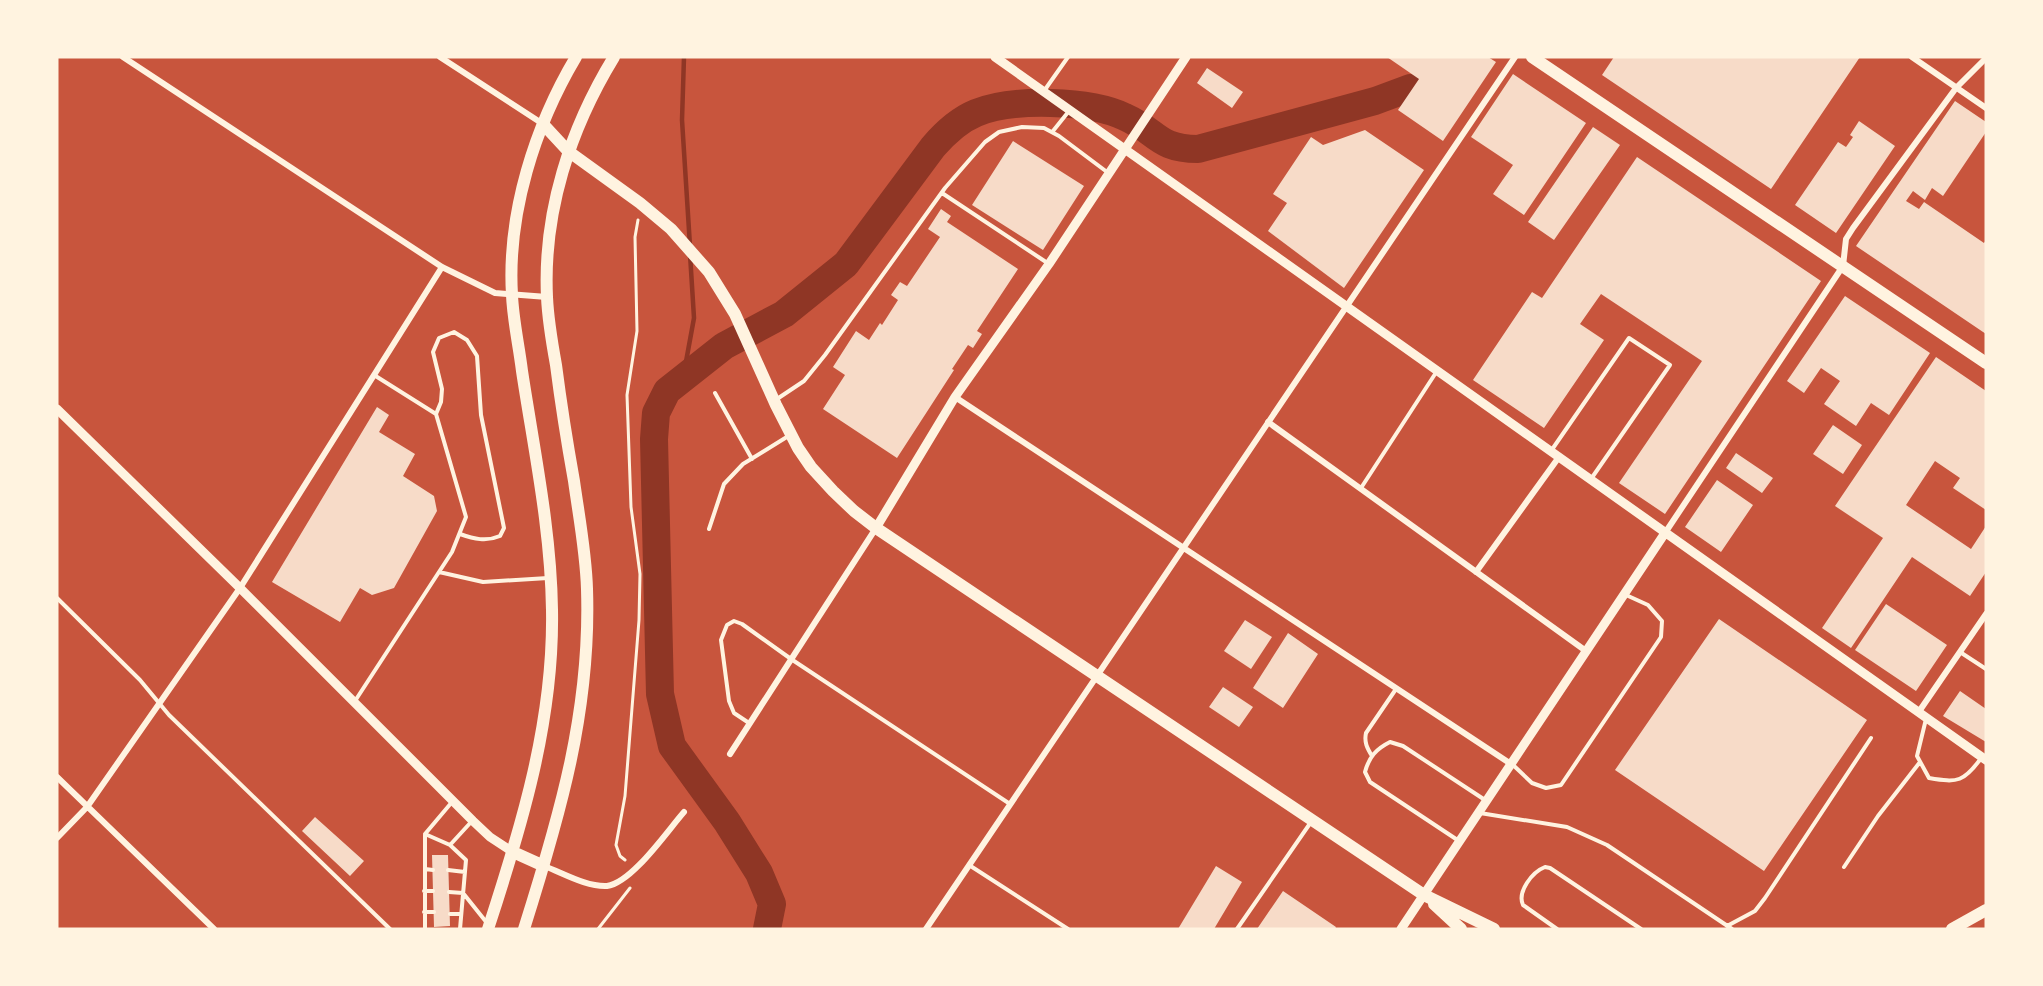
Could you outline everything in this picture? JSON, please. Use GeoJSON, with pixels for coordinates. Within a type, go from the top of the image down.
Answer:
{"type":"FeatureCollection","features":[{"type":"Feature","properties":{"kind":"main road"},"geometry":{"type":"LineString","coordinates":[[489,928],[535,772],[548,696],[552,652],[551,577],[512,295],[513,248],[518,212],[543,124],[576,57]]}},
{"type":"Feature","properties":{"kind":"main road"},"geometry":{"type":"LineString","coordinates":[[524,929],[568,779],[580,716],[586,662],[587,588],[582,535],[547,297],[549,251],[555,199],[568,151],[596,86],[614,57]]}},
{"type":"Feature","properties":{"kind":"main road"},"geometry":{"type":"LineString","coordinates":[[1532,57],[1986,363]]}},
{"type":"Feature","properties":{"kind":"main road"},"geometry":{"type":"LineString","coordinates":[[543,124],[568,151],[640,203],[699,259],[724,293],[791,435],[811,467],[854,511],[876,528],[1424,894],[1494,929]]}},
{"type":"Feature","properties":{"kind":"main road"},"geometry":{"type":"LineString","coordinates":[[513,852],[544,866]]}},
{"type":"Feature","properties":{"kind":"main road"},"geometry":{"type":"LineString","coordinates":[[1424,894],[1461,929]]}},
{"type":"Feature","properties":{"kind":"main road"},"geometry":{"type":"LineString","coordinates":[[1952,929],[1986,910]]}},
{"type":"Feature","properties":{"kind":"street"},"geometry":{"type":"LineString","coordinates":[[123,57],[442,267],[486,290],[512,295],[547,297]]}},
{"type":"Feature","properties":{"kind":"street"},"geometry":{"type":"LineString","coordinates":[[440,57],[543,124]]}},
{"type":"Feature","properties":{"kind":"street"},"geometry":{"type":"LineString","coordinates":[[995,57],[1984,759]]}},
{"type":"Feature","properties":{"kind":"street"},"geometry":{"type":"LineString","coordinates":[[730,754],[876,528],[955,397],[1048,264],[1186,57]]}},
{"type":"Feature","properties":{"kind":"street"},"geometry":{"type":"LineString","coordinates":[[926,929],[1515,57]]}},
{"type":"Feature","properties":{"kind":"street"},"geometry":{"type":"LineString","coordinates":[[1912,57],[1986,108]]}},
{"type":"Feature","properties":{"kind":"street"},"geometry":{"type":"LineString","coordinates":[[1401,929],[1843,266],[1846,239],[1850,233],[1956,88],[1986,58]]}},
{"type":"Feature","properties":{"kind":"street"},"geometry":{"type":"LineString","coordinates":[[57,838],[87,807],[240,588],[442,267]]}},
{"type":"Feature","properties":{"kind":"street"},"geometry":{"type":"LineString","coordinates":[[955,397],[1512,764]]}},
{"type":"Feature","properties":{"kind":"street"},"geometry":{"type":"LineString","coordinates":[[57,409],[473,821],[490,837],[513,852]]}},
{"type":"Feature","properties":{"kind":"street"},"geometry":{"type":"LineString","coordinates":[[1268,422],[1586,651]]}},
{"type":"Feature","properties":{"kind":"street"},"geometry":{"type":"LineString","coordinates":[[1476,573],[1555,454]]}},
{"type":"Feature","properties":{"kind":"street"},"geometry":{"type":"LineString","coordinates":[[1922,715],[1986,614]]}},
{"type":"Feature","properties":{"kind":"street"},"geometry":{"type":"LineString","coordinates":[[57,777],[214,929]]}},
{"type":"Feature","properties":{"kind":"street"},"geometry":{"type":"LineString","coordinates":[[544,866],[594,885],[615,884],[629,874],[684,812]]}},
{"type":"Feature","properties":{"kind":"lane"},"geometry":{"type":"LineString","coordinates":[[1044,92],[1068,57]]}},
{"type":"Feature","properties":{"kind":"lane"},"geometry":{"type":"LineString","coordinates":[[1053,131],[1070,110]]}},
{"type":"Feature","properties":{"kind":"lane"},"geometry":{"type":"LineString","coordinates":[[774,401],[804,381],[942,193],[985,142],[999,132],[1022,127],[1044,128],[1053,131],[1108,173]]}},
{"type":"Feature","properties":{"kind":"lane"},"geometry":{"type":"LineString","coordinates":[[942,193],[1048,264]]}},
{"type":"Feature","properties":{"kind":"lane"},"geometry":{"type":"LineString","coordinates":[[354,702],[452,552],[466,517],[436,414],[441,402],[442,389],[433,352],[439,338],[454,332],[467,340],[477,356],[480,415],[504,528],[500,536],[491,540],[475,540],[460,534]]}},
{"type":"Feature","properties":{"kind":"lane"},"geometry":{"type":"LineString","coordinates":[[1555,454],[1629,338],[1670,365],[1590,480]]}},
{"type":"Feature","properties":{"kind":"lane"},"geometry":{"type":"LineString","coordinates":[[1360,489],[1437,371]]}},
{"type":"Feature","properties":{"kind":"lane"},"geometry":{"type":"LineString","coordinates":[[374,375],[436,414]]}},
{"type":"Feature","properties":{"kind":"lane"},"geometry":{"type":"LineString","coordinates":[[715,393],[752,459]]}},
{"type":"Feature","properties":{"kind":"lane"},"geometry":{"type":"LineString","coordinates":[[709,529],[724,484],[743,464],[791,435]]}},
{"type":"Feature","properties":{"kind":"lane"},"geometry":{"type":"LineString","coordinates":[[439,572],[483,582],[551,577]]}},
{"type":"Feature","properties":{"kind":"lane"},"geometry":{"type":"LineString","coordinates":[[1512,764],[1532,783],[1546,788],[1561,785],[1661,637],[1662,621],[1648,605],[1624,594]]}},
{"type":"Feature","properties":{"kind":"lane"},"geometry":{"type":"LineString","coordinates":[[57,598],[140,680],[169,715],[390,929]]}},
{"type":"Feature","properties":{"kind":"lane"},"geometry":{"type":"LineString","coordinates":[[749,723],[734,713],[729,701],[721,640],[727,625],[734,621],[742,624],[1011,805]]}},
{"type":"Feature","properties":{"kind":"lane"},"geometry":{"type":"LineString","coordinates":[[1960,652],[1986,669]]}},
{"type":"Feature","properties":{"kind":"lane"},"geometry":{"type":"LineString","coordinates":[[1372,756],[1367,748],[1366,733],[1397,688]]}},
{"type":"Feature","properties":{"kind":"lane"},"geometry":{"type":"LineString","coordinates":[[1922,715],[1917,756],[1929,778],[1951,781],[1970,774],[1984,759]]}},
{"type":"Feature","properties":{"kind":"lane"},"geometry":{"type":"LineString","coordinates":[[1727,926],[1755,910],[1765,898],[1871,738]]}},
{"type":"Feature","properties":{"kind":"lane"},"geometry":{"type":"LineString","coordinates":[[1460,841],[1370,782],[1365,772],[1377,748],[1390,742],[1404,746],[1486,801]]}},
{"type":"Feature","properties":{"kind":"lane"},"geometry":{"type":"LineString","coordinates":[[1844,867],[1878,816],[1920,762]]}},
{"type":"Feature","properties":{"kind":"lane"},"geometry":{"type":"LineString","coordinates":[[425,929],[425,834],[453,801]]}},
{"type":"Feature","properties":{"kind":"lane"},"geometry":{"type":"LineString","coordinates":[[1479,813],[1567,827],[1607,845],[1732,929]]}},
{"type":"Feature","properties":{"kind":"lane"},"geometry":{"type":"LineString","coordinates":[[1237,929],[1313,819]]}},
{"type":"Feature","properties":{"kind":"lane"},"geometry":{"type":"LineString","coordinates":[[450,845],[473,821]]}},
{"type":"Feature","properties":{"kind":"lane"},"geometry":{"type":"LineString","coordinates":[[425,834],[450,845],[466,860],[460,929]]}},
{"type":"Feature","properties":{"kind":"lane"},"geometry":{"type":"LineString","coordinates":[[969,865],[1068,929]]}},
{"type":"Feature","properties":{"kind":"lane"},"geometry":{"type":"LineString","coordinates":[[1557,929],[1523,905],[1520,899],[1522,892],[1536,872],[1545,867],[1550,868],[1641,929]]}},
{"type":"Feature","properties":{"kind":"lane"},"geometry":{"type":"LineString","coordinates":[[425,869],[433,870]]}},
{"type":"Feature","properties":{"kind":"lane"},"geometry":{"type":"LineString","coordinates":[[448,870],[465,872]]}},
{"type":"Feature","properties":{"kind":"lane"},"geometry":{"type":"LineString","coordinates":[[424,891],[433,891]]}},
{"type":"Feature","properties":{"kind":"lane"},"geometry":{"type":"LineString","coordinates":[[449,892],[463,893],[489,928]]}},
{"type":"Feature","properties":{"kind":"lane"},"geometry":{"type":"LineString","coordinates":[[424,912],[434,912]]}},
{"type":"Feature","properties":{"kind":"lane"},"geometry":{"type":"LineString","coordinates":[[450,914],[461,914]]}},
{"type":"Feature","properties":{"kind":"path"},"geometry":{"type":"LineString","coordinates":[[625,860],[620,856],[616,845],[625,796],[639,621],[640,574],[631,507],[627,395],[638,332],[635,237],[640,203]]}},
{"type":"Feature","properties":{"kind":"path"},"geometry":{"type":"LineString","coordinates":[[598,929],[633,885]]}},
{"type":"Feature","properties":{"kind":"building"},"geometry":{"type":"Polygon","coordinates":[[[1387,57],[1488,57],[1496,62],[1443,141],[1398,110],[1419,79],[1387,57]]]}},
{"type":"Feature","properties":{"kind":"building"},"geometry":{"type":"Polygon","coordinates":[[[1614,57],[1860,57],[1771,189],[1602,75],[1614,57]]]}},
{"type":"Feature","properties":{"kind":"building"},"geometry":{"type":"Polygon","coordinates":[[[1207,68],[1243,92],[1232,108],[1197,83],[1207,68]]]}},
{"type":"Feature","properties":{"kind":"building"},"geometry":{"type":"Polygon","coordinates":[[[1513,74],[1586,123],[1524,215],[1493,194],[1513,165],[1471,137],[1513,74]]]}},
{"type":"Feature","properties":{"kind":"building"},"geometry":{"type":"Polygon","coordinates":[[[1955,101],[1986,122],[1986,132],[1943,196],[1932,188],[1925,200],[1913,191],[1906,201],[1919,209],[1924,202],[1984,243],[1986,240],[1986,334],[1856,246],[1955,101]]]}},
{"type":"Feature","properties":{"kind":"building"},"geometry":{"type":"Polygon","coordinates":[[[1859,121],[1895,146],[1836,233],[1795,205],[1838,142],[1846,147],[1859,121]]]}},
{"type":"Feature","properties":{"kind":"building"},"geometry":{"type":"Polygon","coordinates":[[[1593,127],[1620,145],[1554,240],[1528,222],[1593,127]]]}},
{"type":"Feature","properties":{"kind":"building"},"geometry":{"type":"Polygon","coordinates":[[[1365,130],[1424,170],[1344,288],[1268,231],[1287,203],[1273,194],[1311,137],[1323,145],[1365,130]]]}},
{"type":"Feature","properties":{"kind":"building"},"geometry":{"type":"Polygon","coordinates":[[[1013,141],[1084,186],[1043,250],[972,205],[1013,141]]]}},
{"type":"Feature","properties":{"kind":"building"},"geometry":{"type":"Polygon","coordinates":[[[1637,157],[1821,281],[1665,514],[1619,483],[1702,361],[1601,294],[1580,324],[1604,340],[1544,428],[1473,380],[1532,292],[1542,298],[1637,157]]]}},
{"type":"Feature","properties":{"kind":"building"},"geometry":{"type":"Polygon","coordinates":[[[941,209],[951,216],[947,222],[1018,269],[977,331],[982,334],[973,348],[968,345],[897,458],[823,409],[845,375],[833,367],[856,331],[869,340],[898,300],[891,295],[900,282],[907,286],[940,237],[928,229],[941,209]]]}},
{"type":"Feature","properties":{"kind":"building"},"geometry":{"type":"Polygon","coordinates":[[[1845,296],[1930,353],[1889,415],[1871,403],[1856,426],[1824,404],[1840,381],[1821,368],[1804,393],[1787,381],[1845,296]]]}},
{"type":"Feature","properties":{"kind":"building"},"geometry":{"type":"Polygon","coordinates":[[[1936,357],[1986,391],[1986,510],[1953,488],[1960,478],[1935,461],[1906,505],[1971,549],[1986,526],[1986,572],[1970,596],[1912,557],[1851,648],[1822,628],[1883,538],[1835,506],[1936,357]]]}},
{"type":"Feature","properties":{"kind":"building"},"geometry":{"type":"Polygon","coordinates":[[[377,407],[389,415],[379,432],[415,454],[403,476],[434,496],[437,511],[394,588],[372,595],[360,588],[340,622],[272,582],[377,407]]]}},
{"type":"Feature","properties":{"kind":"building"},"geometry":{"type":"Polygon","coordinates":[[[1833,425],[1862,445],[1843,474],[1813,454],[1833,425]]]}},
{"type":"Feature","properties":{"kind":"building"},"geometry":{"type":"Polygon","coordinates":[[[1736,453],[1773,478],[1762,493],[1726,468],[1736,453]]]}},
{"type":"Feature","properties":{"kind":"building"},"geometry":{"type":"Polygon","coordinates":[[[1717,480],[1753,505],[1721,552],[1685,527],[1717,480]]]}},
{"type":"Feature","properties":{"kind":"building"},"geometry":{"type":"Polygon","coordinates":[[[1886,604],[1947,645],[1916,691],[1855,650],[1886,604]]]}},
{"type":"Feature","properties":{"kind":"building"},"geometry":{"type":"Polygon","coordinates":[[[1719,619],[1867,720],[1764,871],[1615,770],[1719,619]]]}},
{"type":"Feature","properties":{"kind":"building"},"geometry":{"type":"Polygon","coordinates":[[[1245,620],[1272,637],[1251,669],[1224,651],[1245,620]]]}},
{"type":"Feature","properties":{"kind":"building"},"geometry":{"type":"Polygon","coordinates":[[[1288,633],[1318,654],[1283,708],[1253,688],[1288,633]]]}},
{"type":"Feature","properties":{"kind":"building"},"geometry":{"type":"Polygon","coordinates":[[[1223,687],[1253,707],[1239,727],[1209,707],[1223,687]]]}},
{"type":"Feature","properties":{"kind":"building"},"geometry":{"type":"Polygon","coordinates":[[[1960,691],[1986,709],[1986,742],[1943,716],[1960,691]]]}},
{"type":"Feature","properties":{"kind":"building"},"geometry":{"type":"Polygon","coordinates":[[[315,817],[364,861],[350,876],[302,831],[315,817]]]}},
{"type":"Feature","properties":{"kind":"building"},"geometry":{"type":"Polygon","coordinates":[[[432,855],[448,855],[450,926],[434,927],[432,855]]]}},
{"type":"Feature","properties":{"kind":"building"},"geometry":{"type":"Polygon","coordinates":[[[1216,866],[1242,882],[1214,929],[1178,929],[1216,866]]]}},
{"type":"Feature","properties":{"kind":"building"},"geometry":{"type":"Polygon","coordinates":[[[1283,891],[1336,927],[1335,929],[1257,929],[1283,891]]]}},
{"type":"Feature","properties":{"kind":"waterway"},"geometry":{"type":"LineString","coordinates":[[684,57],[682,120],[690,246]]}},
{"type":"Feature","properties":{"kind":"waterway"},"geometry":{"type":"LineString","coordinates":[[767,929],[772,904],[759,873],[727,822],[672,746],[660,694],[654,439],[656,413],[667,391],[724,346],[784,314],[846,264],[933,147],[953,127],[976,113],[991,108],[1030,103],[1092,107],[1110,111],[1136,122],[1165,143],[1198,149],[1375,101],[1410,88]]}},
{"type":"Feature","properties":{"kind":"waterway"},"geometry":{"type":"LineString","coordinates":[[683,378],[694,318],[690,254]]}}]}
